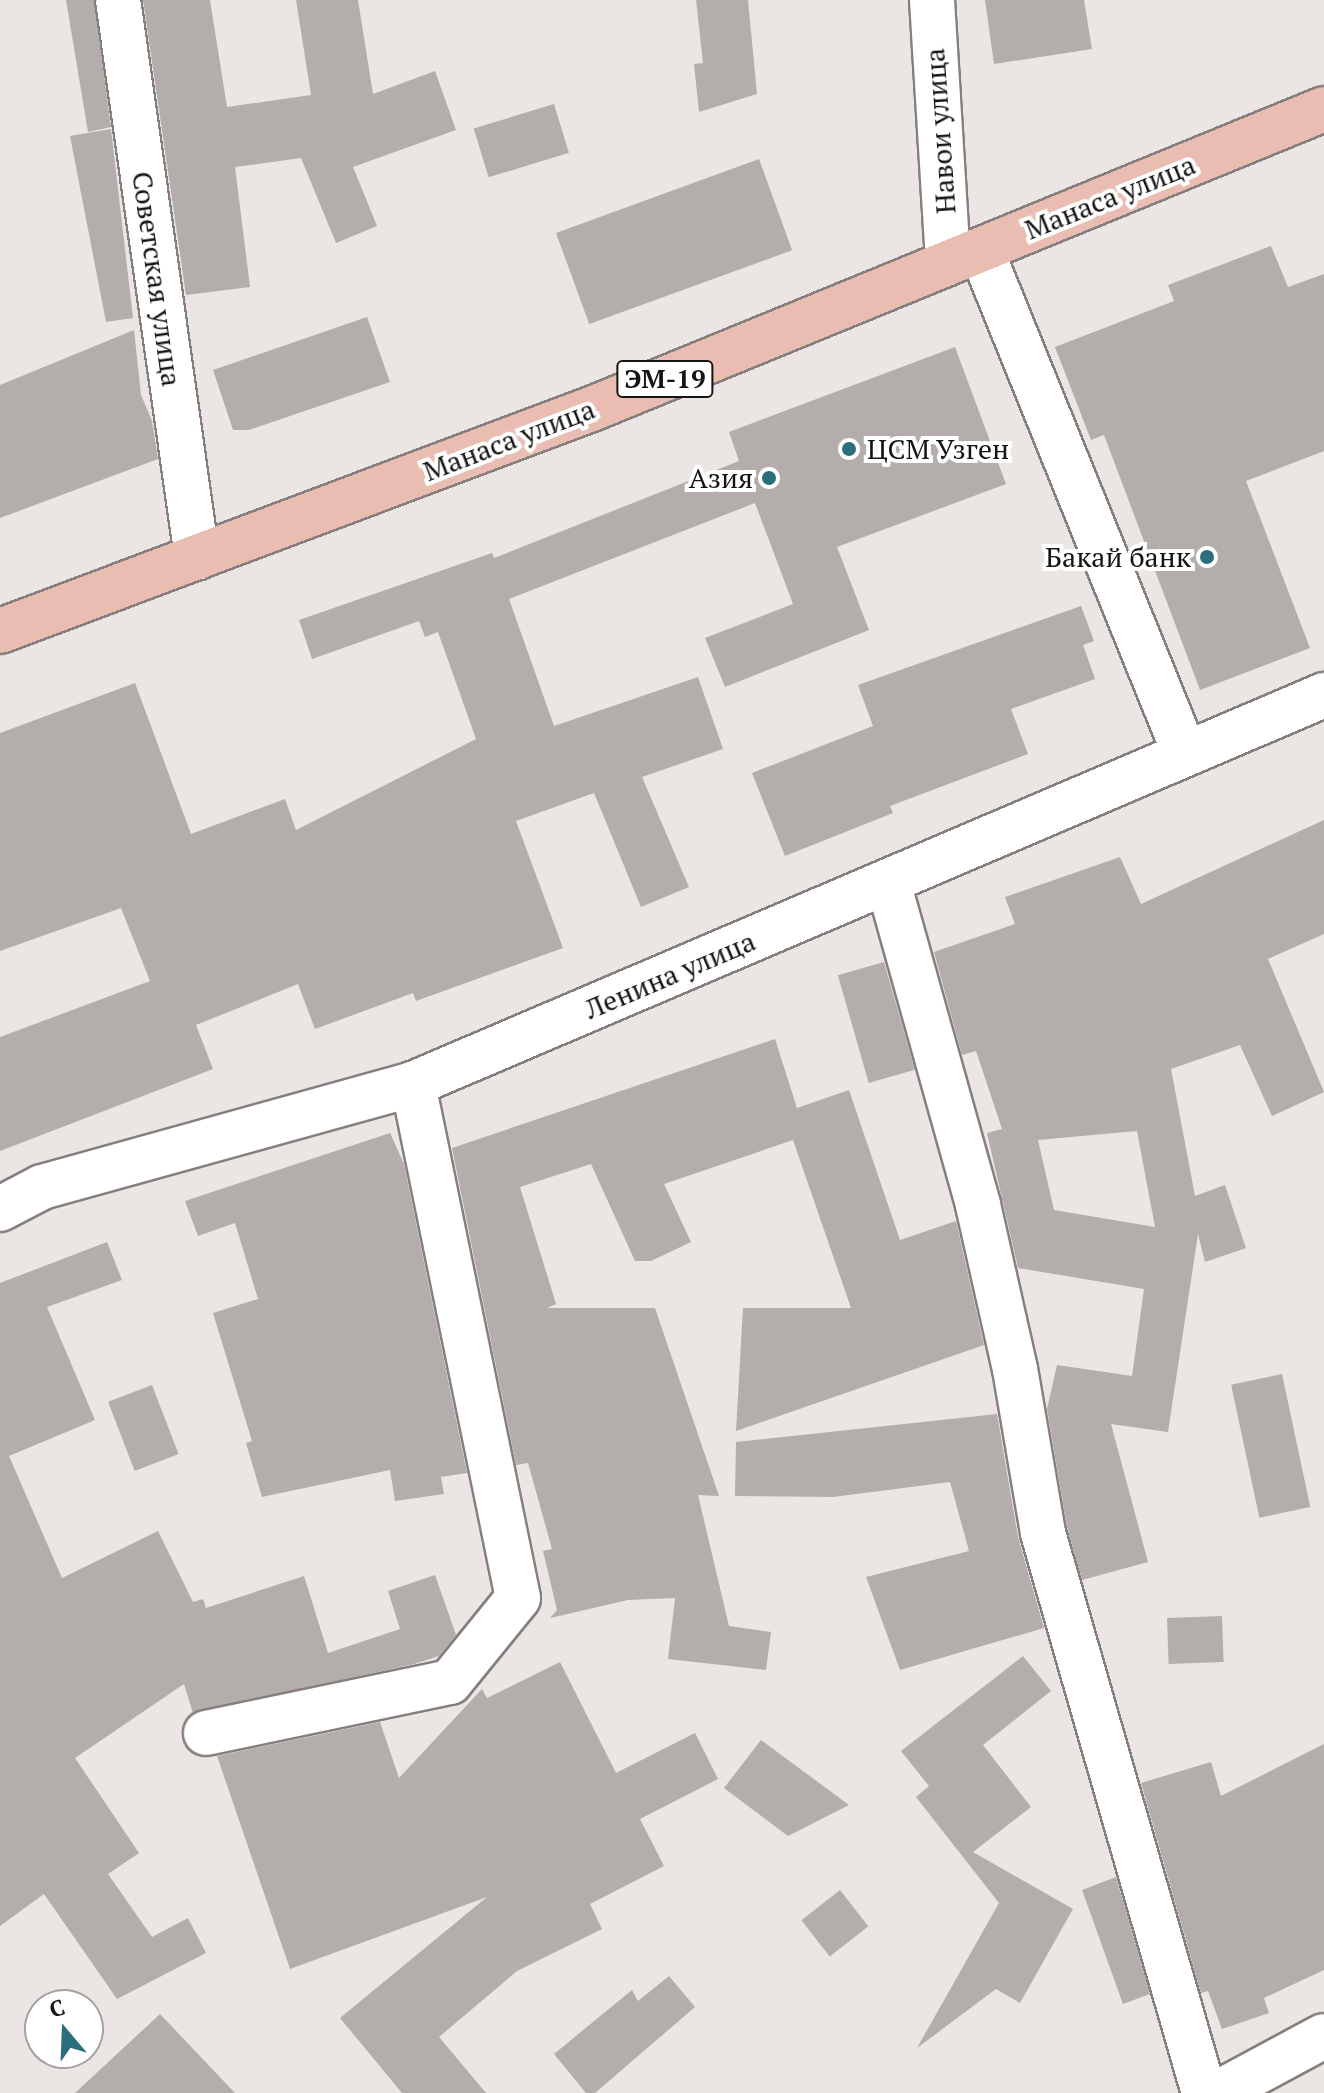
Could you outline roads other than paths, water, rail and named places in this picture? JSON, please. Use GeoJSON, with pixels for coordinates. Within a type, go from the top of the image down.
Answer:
{"type":"FeatureCollection","features":[{"type":"Feature","properties":{"kind":"main road","name":"Манаса улица"},"geometry":{"type":"LineString","coordinates":[[0,631],[594,408],[1324,109]]}},
{"type":"Feature","properties":{"kind":"street","name":"Советская улица"},"geometry":{"type":"LineString","coordinates":[[118,0],[197,557]]}},
{"type":"Feature","properties":{"kind":"street","name":"Навои улица"},"geometry":{"type":"LineString","coordinates":[[932,0],[964,256],[1185,754]]}},
{"type":"Feature","properties":{"kind":"street","name":"Ленина улица"},"geometry":{"type":"LineString","coordinates":[[0,1209],[42,1187],[413,1084],[1324,695]]}},
{"type":"Feature","properties":{"kind":"street"},"geometry":{"type":"LineString","coordinates":[[888,882],[978,1205],[1015,1369],[1043,1533],[1204,2093]]}},
{"type":"Feature","properties":{"kind":"street"},"geometry":{"type":"LineString","coordinates":[[206,1733],[450,1682],[518,1598],[413,1084]]}},
{"type":"Feature","properties":{"kind":"street"},"geometry":{"type":"LineString","coordinates":[[1218,2093],[1324,2036]]}},
{"type":"Feature","properties":{"kind":"place","name":"ЦСМ Узген"},"geometry":{"type":"Point","coordinates":[849,449]}},
{"type":"Feature","properties":{"kind":"place","name":"Азия"},"geometry":{"type":"Point","coordinates":[769,478]}},
{"type":"Feature","properties":{"kind":"place","name":"Бакай банк"},"geometry":{"type":"Point","coordinates":[1207,557]}}]}
